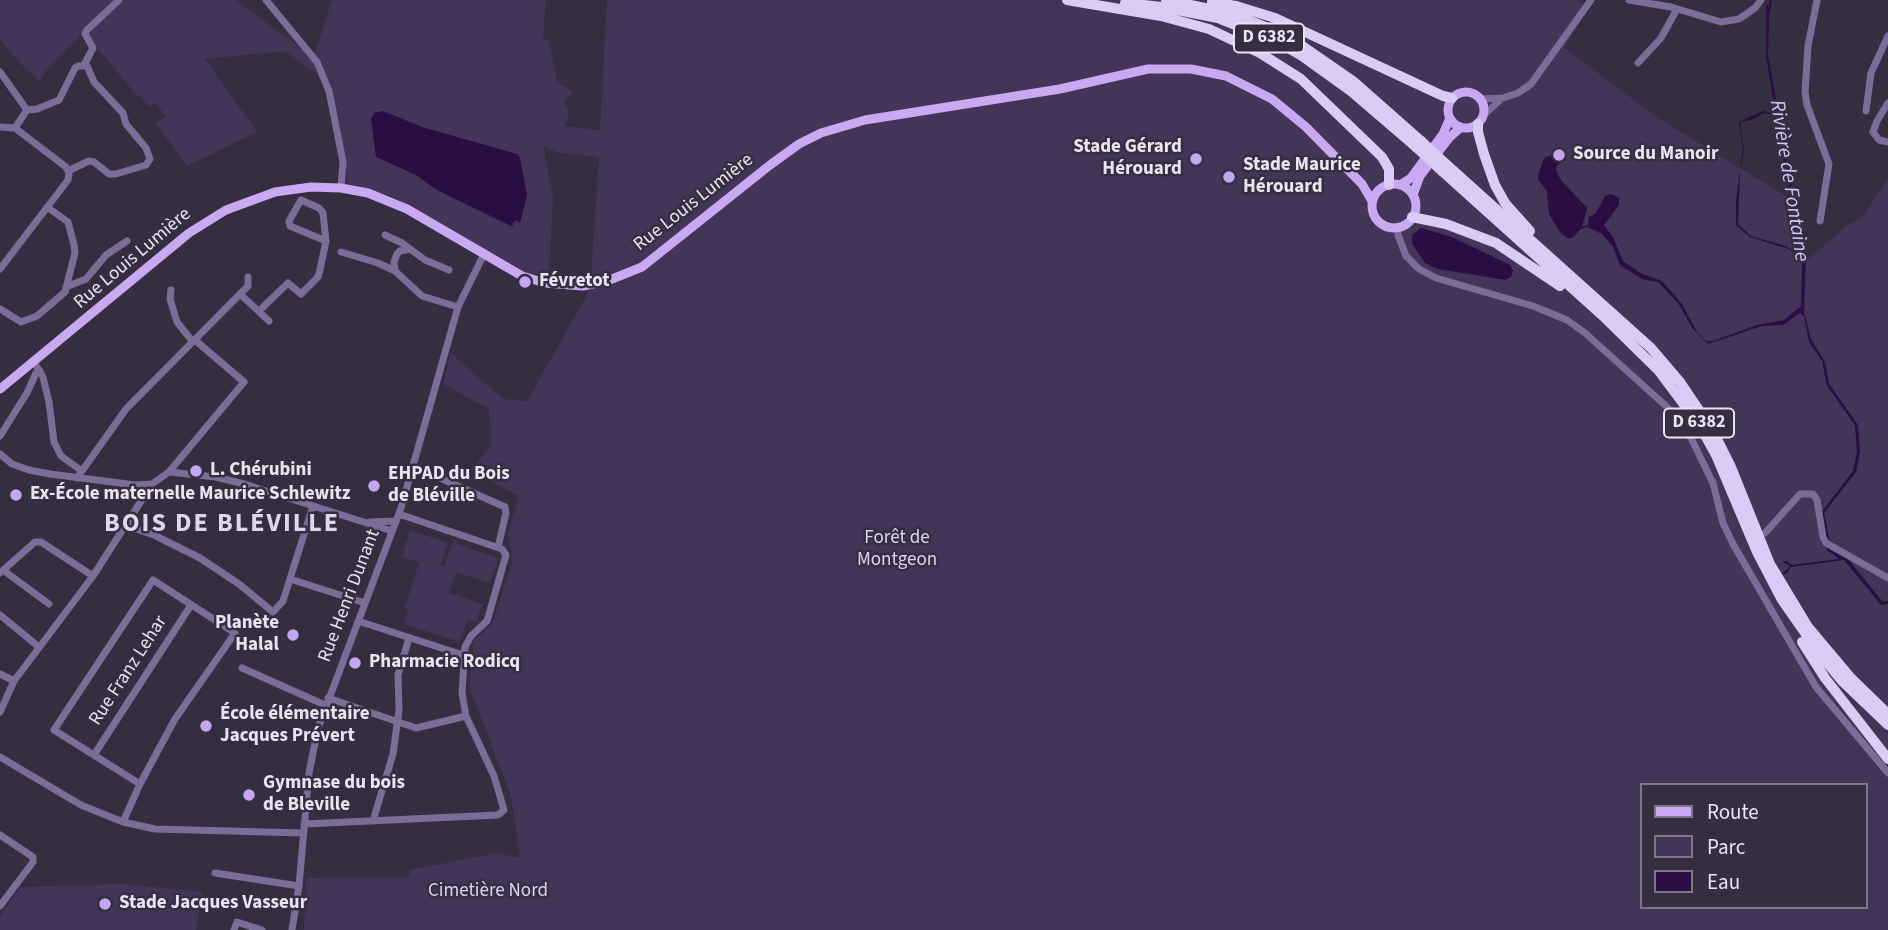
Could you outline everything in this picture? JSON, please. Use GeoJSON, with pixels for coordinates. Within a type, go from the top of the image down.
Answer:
{"type":"FeatureCollection","features":[{"type":"Feature","properties":{"kind":"highway"},"geometry":{"type":"LineString","coordinates":[[1067,0],[1161,16],[1209,29],[1260,53],[1301,79],[1382,158],[1389,169],[1390,186]]}},
{"type":"Feature","properties":{"kind":"highway","name":"D 6382"},"geometry":{"type":"LineString","coordinates":[[1091,0],[1162,7],[1219,18],[1263,36],[1332,77],[1418,144]]}},
{"type":"Feature","properties":{"kind":"highway","name":"D 6382"},"geometry":{"type":"LineString","coordinates":[[1166,0],[1230,13],[1273,30],[1301,44],[1353,81],[1659,370],[1700,426],[1716,455],[1756,552],[1782,600],[1819,653],[1851,690],[1888,726]]}},
{"type":"Feature","properties":{"kind":"highway"},"geometry":{"type":"LineString","coordinates":[[1200,0],[1236,6],[1275,18],[1452,98]]}},
{"type":"Feature","properties":{"kind":"highway"},"geometry":{"type":"LineString","coordinates":[[1481,119],[1484,155],[1504,203],[1596,299]]}},
{"type":"Feature","properties":{"kind":"highway","name":"D 6382"},"geometry":{"type":"LineString","coordinates":[[1444,168],[1651,348],[1680,382],[1713,431],[1731,467],[1770,564],[1789,596],[1829,654],[1888,714]]}},
{"type":"Feature","properties":{"kind":"highway"},"geometry":{"type":"LineString","coordinates":[[1412,217],[1446,224],[1496,243],[1603,316]]}},
{"type":"Feature","properties":{"kind":"highway"},"geometry":{"type":"LineString","coordinates":[[1756,552],[1781,607],[1825,678],[1888,760]]}},
{"type":"Feature","properties":{"kind":"main road","name":"Rue Louis Lumière"},"geometry":{"type":"LineString","coordinates":[[0,390],[207,220],[241,203],[275,192],[312,187],[368,193],[395,203],[522,276],[545,283],[583,286],[607,281],[642,267],[770,164],[821,133],[865,120],[1060,89],[1148,69],[1195,70],[1226,76],[1248,86],[1288,111],[1362,184],[1372,201]]}},
{"type":"Feature","properties":{"kind":"main road"},"geometry":{"type":"LineString","coordinates":[[1450,118],[1461,127],[1467,128],[1481,119],[1481,99],[1474,93],[1464,92],[1452,98],[1448,108],[1450,118],[1443,134],[1410,178],[1390,186],[1372,201],[1374,215],[1378,221],[1390,227],[1398,227],[1412,217],[1415,206],[1413,195],[1420,176],[1449,138],[1461,127]]}},
{"type":"Feature","properties":{"kind":"main road"},"geometry":{"type":"LineString","coordinates":[[1362,184],[1390,186],[1413,195]]}},
{"type":"Feature","properties":{"kind":"street"},"geometry":{"type":"LineString","coordinates":[[27,110],[59,100],[75,68],[84,65],[93,48],[85,34],[87,30],[119,0]]}},
{"type":"Feature","properties":{"kind":"street"},"geometry":{"type":"LineString","coordinates":[[266,0],[317,62],[330,91],[343,162],[341,188]]}},
{"type":"Feature","properties":{"kind":"street"},"geometry":{"type":"LineString","coordinates":[[1481,99],[1503,98],[1518,93],[1531,83],[1591,0]]}},
{"type":"Feature","properties":{"kind":"street"},"geometry":{"type":"LineString","coordinates":[[1629,0],[1677,9],[1714,21],[1730,22],[1747,15],[1761,0]]}},
{"type":"Feature","properties":{"kind":"street"},"geometry":{"type":"LineString","coordinates":[[1817,0],[1808,46],[1805,92],[1807,105],[1829,164],[1820,221]]}},
{"type":"Feature","properties":{"kind":"street"},"geometry":{"type":"LineString","coordinates":[[1638,63],[1661,38],[1677,9]]}},
{"type":"Feature","properties":{"kind":"street"},"geometry":{"type":"LineString","coordinates":[[1866,111],[1871,73],[1888,36]]}},
{"type":"Feature","properties":{"kind":"street"},"geometry":{"type":"LineString","coordinates":[[68,171],[94,162],[109,174],[116,174],[146,165],[150,159],[146,148],[126,124],[123,113],[94,82],[84,65]]}},
{"type":"Feature","properties":{"kind":"street"},"geometry":{"type":"LineString","coordinates":[[0,72],[27,110]]}},
{"type":"Feature","properties":{"kind":"street"},"geometry":{"type":"LineString","coordinates":[[1481,119],[1503,98]]}},
{"type":"Feature","properties":{"kind":"street"},"geometry":{"type":"LineString","coordinates":[[1888,103],[1873,132],[1879,140],[1888,142]]}},
{"type":"Feature","properties":{"kind":"street"},"geometry":{"type":"LineString","coordinates":[[15,128],[27,110]]}},
{"type":"Feature","properties":{"kind":"street"},"geometry":{"type":"LineString","coordinates":[[0,127],[15,128],[68,171],[68,180],[0,269]]}},
{"type":"Feature","properties":{"kind":"street"},"geometry":{"type":"LineString","coordinates":[[259,311],[288,283],[300,294],[318,277],[326,241],[323,213],[319,208],[301,200],[289,221],[290,226],[326,241]]}},
{"type":"Feature","properties":{"kind":"street"},"geometry":{"type":"LineString","coordinates":[[0,309],[21,322],[37,316],[65,292],[75,253],[74,245],[68,222],[47,207]]}},
{"type":"Feature","properties":{"kind":"street"},"geometry":{"type":"LineString","coordinates":[[1398,227],[1406,256],[1419,269],[1436,278],[1533,306],[1567,320],[1666,406],[1691,438],[1713,483],[1723,523],[1733,544],[1816,687],[1888,772]]}},
{"type":"Feature","properties":{"kind":"street"},"geometry":{"type":"LineString","coordinates":[[385,235],[425,260],[449,270]]}},
{"type":"Feature","properties":{"kind":"street"},"geometry":{"type":"LineString","coordinates":[[66,287],[86,279],[106,256],[127,241]]}},
{"type":"Feature","properties":{"kind":"street"},"geometry":{"type":"LineString","coordinates":[[395,271],[397,254],[411,249]]}},
{"type":"Feature","properties":{"kind":"street"},"geometry":{"type":"LineString","coordinates":[[0,252],[8,258]]}},
{"type":"Feature","properties":{"kind":"street"},"geometry":{"type":"LineString","coordinates":[[341,252],[378,263],[395,271],[422,296],[458,307]]}},
{"type":"Feature","properties":{"kind":"street","name":"Rue Henri Dunant"},"geometry":{"type":"LineString","coordinates":[[292,930],[312,757],[327,701],[398,517],[458,307],[484,254]]}},
{"type":"Feature","properties":{"kind":"street"},"geometry":{"type":"LineString","coordinates":[[80,475],[126,410],[248,286],[248,277]]}},
{"type":"Feature","properties":{"kind":"street"},"geometry":{"type":"LineString","coordinates":[[0,712],[14,681],[93,576],[152,484],[169,472],[244,382],[185,333],[172,310],[171,290]]}},
{"type":"Feature","properties":{"kind":"street"},"geometry":{"type":"LineString","coordinates":[[240,294],[269,321]]}},
{"type":"Feature","properties":{"kind":"street"},"geometry":{"type":"LineString","coordinates":[[34,362],[40,371],[49,402],[54,442],[61,456],[80,475]]}},
{"type":"Feature","properties":{"kind":"street"},"geometry":{"type":"LineString","coordinates":[[0,436],[27,393],[36,373],[40,371]]}},
{"type":"Feature","properties":{"kind":"street"},"geometry":{"type":"LineString","coordinates":[[0,454],[12,464],[29,470],[80,475],[135,485],[152,484]]}},
{"type":"Feature","properties":{"kind":"street"},"geometry":{"type":"LineString","coordinates":[[414,466],[505,508],[498,547]]}},
{"type":"Feature","properties":{"kind":"street"},"geometry":{"type":"LineString","coordinates":[[169,472],[216,477],[392,531]]}},
{"type":"Feature","properties":{"kind":"street"},"geometry":{"type":"LineString","coordinates":[[1765,533],[1800,494],[1813,494],[1829,544],[1888,578]]}},
{"type":"Feature","properties":{"kind":"street"},"geometry":{"type":"LineString","coordinates":[[127,526],[154,535],[200,558],[239,584],[273,612],[284,601],[313,506]]}},
{"type":"Feature","properties":{"kind":"street"},"geometry":{"type":"LineString","coordinates":[[304,824],[498,815],[502,813],[504,806],[466,716],[462,693],[463,656],[471,636],[487,621],[506,561],[505,552],[498,547],[398,517],[365,522]]}},
{"type":"Feature","properties":{"kind":"street"},"geometry":{"type":"LineString","coordinates":[[49,604],[1,572],[35,542],[41,542],[93,576]]}},
{"type":"Feature","properties":{"kind":"street"},"geometry":{"type":"LineString","coordinates":[[1733,544],[1743,542]]}},
{"type":"Feature","properties":{"kind":"street"},"geometry":{"type":"LineString","coordinates":[[290,579],[365,603]]}},
{"type":"Feature","properties":{"kind":"street"},"geometry":{"type":"LineString","coordinates":[[123,822],[140,784],[176,719],[234,633],[153,580],[54,730],[140,784]]}},
{"type":"Feature","properties":{"kind":"street","name":"Rue Franz Lehar"},"geometry":{"type":"LineString","coordinates":[[94,755],[191,605]]}},
{"type":"Feature","properties":{"kind":"street"},"geometry":{"type":"LineString","coordinates":[[0,615],[39,647]]}},
{"type":"Feature","properties":{"kind":"street"},"geometry":{"type":"LineString","coordinates":[[358,621],[463,656]]}},
{"type":"Feature","properties":{"kind":"street"},"geometry":{"type":"LineString","coordinates":[[373,821],[394,754],[399,710],[398,675],[409,638]]}},
{"type":"Feature","properties":{"kind":"street"},"geometry":{"type":"LineString","coordinates":[[242,668],[327,701],[416,728],[466,716]]}},
{"type":"Feature","properties":{"kind":"street"},"geometry":{"type":"LineString","coordinates":[[0,674],[14,681]]}},
{"type":"Feature","properties":{"kind":"street"},"geometry":{"type":"LineString","coordinates":[[0,757],[80,805],[123,822],[155,829],[303,833]]}},
{"type":"Feature","properties":{"kind":"street"},"geometry":{"type":"LineString","coordinates":[[0,835],[33,857],[33,862],[0,906]]}},
{"type":"Feature","properties":{"kind":"street"},"geometry":{"type":"LineString","coordinates":[[215,873],[299,886]]}},
{"type":"Feature","properties":{"kind":"street"},"geometry":{"type":"LineString","coordinates":[[234,930],[237,922],[262,930]]}},
{"type":"Feature","properties":{"kind":"green space","name":"Forêt de Montgeon"},"geometry":{"type":"Polygon","coordinates":[[[0,0],[235,0],[314,57],[332,0],[546,0],[543,39],[549,40],[557,82],[573,92],[565,101],[569,115],[565,126],[600,130],[607,0],[1575,0],[1584,5],[1565,48],[1661,120],[1791,199],[1805,262],[1847,226],[1863,217],[1888,178],[1888,930],[304,930],[306,878],[408,877],[410,870],[497,853],[520,858],[511,795],[469,687],[474,640],[492,625],[513,560],[508,535],[519,496],[471,471],[491,445],[489,409],[443,384],[451,353],[503,399],[527,401],[587,295],[591,277],[599,157],[559,153],[543,145],[553,197],[549,276],[527,275],[391,196],[349,186],[335,105],[317,74],[285,51],[205,59],[257,132],[187,166],[156,124],[166,116],[155,103],[149,107],[138,97],[84,32],[46,71],[40,81],[0,40],[0,0]]]}},
{"type":"Feature","properties":{"kind":"green space"},"geometry":{"type":"Polygon","coordinates":[[[410,530],[448,543],[440,566],[444,567],[454,540],[457,544],[498,558],[490,583],[456,572],[449,593],[483,604],[476,622],[467,620],[460,642],[404,624],[408,610],[405,608],[419,563],[402,556],[410,530]]]}},
{"type":"Feature","properties":{"kind":"green space","name":"Stade Jacques Vasseur"},"geometry":{"type":"Polygon","coordinates":[[[124,884],[203,892],[196,930],[0,930],[0,916],[21,887],[124,884]]]}},
{"type":"Feature","properties":{"kind":"water"},"geometry":{"type":"Polygon","coordinates":[[[1772,0],[1768,56],[1806,259],[1804,312],[1811,339],[1825,362],[1829,384],[1858,425],[1860,452],[1856,472],[1824,513],[1830,543],[1826,541],[1821,513],[1853,471],[1857,452],[1855,425],[1827,386],[1822,361],[1809,342],[1804,316],[1800,313],[1783,325],[1762,326],[1708,344],[1693,329],[1678,303],[1658,282],[1642,279],[1620,265],[1613,247],[1602,234],[1587,227],[1572,238],[1567,238],[1559,231],[1549,214],[1547,191],[1538,176],[1544,158],[1559,150],[1563,154],[1556,168],[1557,173],[1587,208],[1582,227],[1588,225],[1589,217],[1596,213],[1605,196],[1611,194],[1619,198],[1619,205],[1604,225],[1613,237],[1623,261],[1642,274],[1662,281],[1682,304],[1697,332],[1706,341],[1757,325],[1784,320],[1801,306],[1802,257],[1789,249],[1750,237],[1736,225],[1736,201],[1743,147],[1739,122],[1763,111],[1775,111],[1766,56],[1766,4],[1769,7],[1769,1],[1772,0]],[[1764,113],[1740,122],[1744,149],[1740,171],[1738,224],[1751,236],[1785,246],[1801,254],[1776,115],[1764,113]]]}},
{"type":"Feature","properties":{"kind":"water"},"geometry":{"type":"Polygon","coordinates":[[[383,111],[422,127],[517,154],[527,195],[520,223],[517,220],[512,224],[514,227],[509,225],[437,190],[416,175],[376,157],[371,119],[374,113],[383,111]]]}},
{"type":"Feature","properties":{"kind":"water"},"geometry":{"type":"Polygon","coordinates":[[[1421,228],[1452,237],[1510,265],[1513,271],[1511,277],[1505,280],[1438,269],[1425,263],[1412,244],[1412,235],[1421,228]]]}},
{"type":"Feature","properties":{"kind":"water"},"geometry":{"type":"Polygon","coordinates":[[[1827,544],[1831,550],[1848,559],[1882,601],[1888,601],[1888,604],[1881,605],[1844,560],[1791,567],[1787,573],[1781,575],[1790,566],[1782,561],[1792,565],[1839,559],[1827,550],[1827,544]]]}},
{"type":"Feature","properties":{"kind":"waterway","name":"Rivière de Fontaine"},"geometry":{"type":"LineString","coordinates":[[1803,260],[1803,272]]}},
{"type":"Feature","properties":{"kind":"place","name":"Source du Manoir"},"geometry":{"type":"Point","coordinates":[1559,155]}},
{"type":"Feature","properties":{"kind":"place","name":"Stade Gérard Hérouard"},"geometry":{"type":"Point","coordinates":[1196,159]}},
{"type":"Feature","properties":{"kind":"place","name":"Stade Maurice Hérouard"},"geometry":{"type":"Point","coordinates":[1229,177]}},
{"type":"Feature","properties":{"kind":"place","name":"Févretot"},"geometry":{"type":"Point","coordinates":[525,282]}},
{"type":"Feature","properties":{"kind":"place","name":"L. Chérubini"},"geometry":{"type":"Point","coordinates":[196,471]}},
{"type":"Feature","properties":{"kind":"place","name":"EHPAD du Bois de Bléville"},"geometry":{"type":"Point","coordinates":[374,486]}},
{"type":"Feature","properties":{"kind":"place","name":"Ex-École maternelle Maurice Schlewitz"},"geometry":{"type":"Point","coordinates":[16,495]}},
{"type":"Feature","properties":{"kind":"place","name":"Planète Halal"},"geometry":{"type":"Point","coordinates":[293,635]}},
{"type":"Feature","properties":{"kind":"place","name":"Pharmacie Rodicq"},"geometry":{"type":"Point","coordinates":[355,663]}},
{"type":"Feature","properties":{"kind":"place","name":"École élémentaire Jacques Prévert"},"geometry":{"type":"Point","coordinates":[206,726]}},
{"type":"Feature","properties":{"kind":"place","name":"Gymnase du bois de Bleville"},"geometry":{"type":"Point","coordinates":[249,795]}},
{"type":"Feature","properties":{"kind":"place","name":"Stade Jacques Vasseur"},"geometry":{"type":"Point","coordinates":[105,904]}},
{"type":"Feature","properties":{"kind":"district","name":"BOIS DE BLÉVILLE"},"geometry":{"type":"Point","coordinates":[222,525]}},
{"type":"Feature","properties":{"kind":"park label","name":"Cimetière Nord"},"geometry":{"type":"Point","coordinates":[488,892]}}]}
